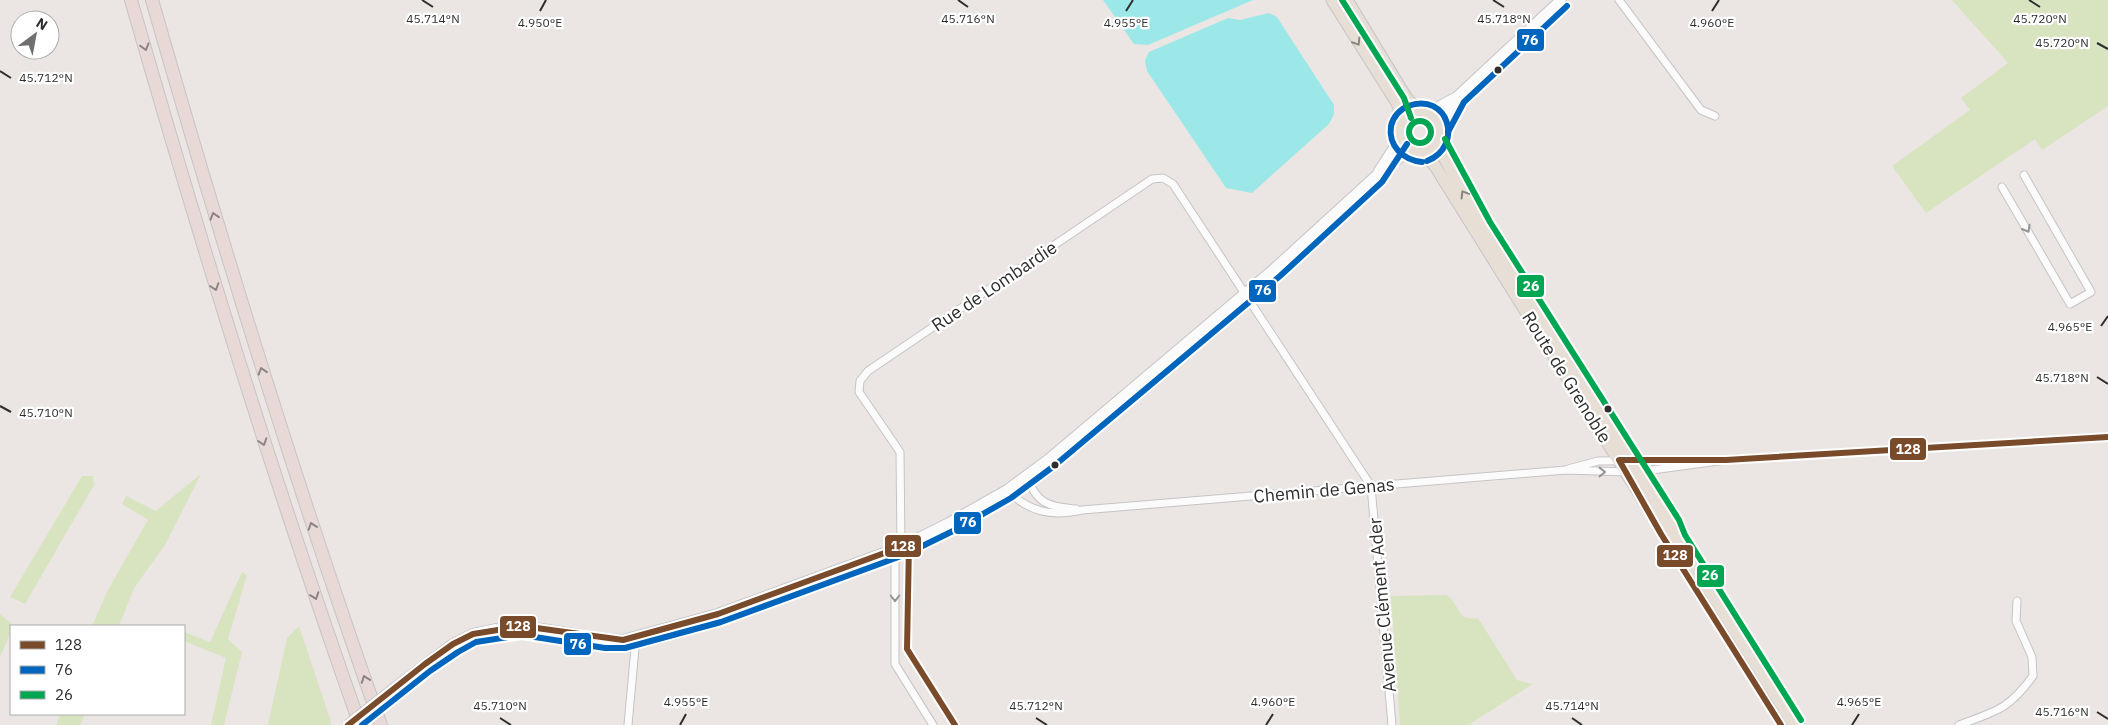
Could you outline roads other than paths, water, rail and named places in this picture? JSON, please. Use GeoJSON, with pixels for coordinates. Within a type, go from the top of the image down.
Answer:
{"type":"FeatureCollection","features":[{"type":"Feature","properties":{"kind":"highway"},"geometry":{"type":"LineString","coordinates":[[131,0],[194,219],[249,397],[360,725]]}},
{"type":"Feature","properties":{"kind":"highway"},"geometry":{"type":"LineString","coordinates":[[152,0],[210,205],[272,405],[381,725]]}},
{"type":"Feature","properties":{"kind":"main road"},"geometry":{"type":"LineString","coordinates":[[1332,0],[1397,103],[1402,121],[1399,133],[1400,139],[1403,144],[1418,152]]}},
{"type":"Feature","properties":{"kind":"main road"},"geometry":{"type":"LineString","coordinates":[[1346,0],[1406,97],[1423,113],[1433,117],[1440,128]]}},
{"type":"Feature","properties":{"kind":"main road"},"geometry":{"type":"LineString","coordinates":[[1402,121],[1407,116],[1423,113],[1457,97],[1561,0]]}},
{"type":"Feature","properties":{"kind":"main road"},"geometry":{"type":"LineString","coordinates":[[348,725],[453,644],[473,634],[496,628],[522,626],[606,639],[623,640],[636,637],[718,614],[901,547],[985,503],[1026,476],[1274,269],[1376,176],[1399,158],[1434,148],[1440,128],[1457,97]]}},
{"type":"Feature","properties":{"kind":"main road"},"geometry":{"type":"LineString","coordinates":[[1376,176],[1400,139]]}},
{"type":"Feature","properties":{"kind":"main road","name":"Route de Grenoble"},"geometry":{"type":"LineString","coordinates":[[1437,143],[1486,229],[1672,525],[1677,539],[1794,725]]}},
{"type":"Feature","properties":{"kind":"main road","name":"Route de Grenoble"},"geometry":{"type":"LineString","coordinates":[[1418,152],[1435,166],[1644,503],[1666,530],[1788,725]]}},
{"type":"Feature","properties":{"kind":"street"},"geometry":{"type":"LineString","coordinates":[[1619,0],[1701,110],[1715,116]]}},
{"type":"Feature","properties":{"kind":"street"},"geometry":{"type":"LineString","coordinates":[[2002,187],[2070,304],[2091,292],[2024,175]]}},
{"type":"Feature","properties":{"kind":"street","name":"Rue de Lombardie"},"geometry":{"type":"LineString","coordinates":[[901,547],[900,452],[859,392],[860,381],[868,371],[1152,179],[1163,178],[1173,184],[1244,293]]}},
{"type":"Feature","properties":{"kind":"street"},"geometry":{"type":"LineString","coordinates":[[1244,293],[1371,486]]}},
{"type":"Feature","properties":{"kind":"street","name":"Chemin de Genas"},"geometry":{"type":"LineString","coordinates":[[1566,470],[1598,461],[1726,460],[2108,437]]}},
{"type":"Feature","properties":{"kind":"street","name":"Chemin de Genas"},"geometry":{"type":"LineString","coordinates":[[1007,490],[1025,505],[1042,512],[1067,514],[1082,510],[1566,470],[1638,472],[1726,460]]}},
{"type":"Feature","properties":{"kind":"street","name":"Chemin de Genas"},"geometry":{"type":"LineString","coordinates":[[1026,476],[1035,494],[1050,506],[1082,510]]}},
{"type":"Feature","properties":{"kind":"street","name":"Avenue Clément Ader"},"geometry":{"type":"LineString","coordinates":[[1371,486],[1392,725]]}},
{"type":"Feature","properties":{"kind":"street","name":"Route de Grenoble"},"geometry":{"type":"LineString","coordinates":[[1644,503],[1661,534],[1781,725]]}},
{"type":"Feature","properties":{"kind":"street","name":"Route de Grenoble"},"geometry":{"type":"LineString","coordinates":[[1672,525],[1685,540],[1801,725]]}},
{"type":"Feature","properties":{"kind":"street"},"geometry":{"type":"LineString","coordinates":[[901,547],[895,664],[933,725]]}},
{"type":"Feature","properties":{"kind":"street"},"geometry":{"type":"LineString","coordinates":[[901,547],[907,649],[955,725]]}},
{"type":"Feature","properties":{"kind":"street"},"geometry":{"type":"LineString","coordinates":[[1959,725],[1995,712],[2009,704],[2033,676],[2032,657],[2016,621],[2017,601]]}},
{"type":"Feature","properties":{"kind":"street"},"geometry":{"type":"LineString","coordinates":[[628,725],[636,637]]}},
{"type":"Feature","properties":{"kind":"water"},"geometry":{"type":"Polygon","coordinates":[[[1103,0],[1253,0],[1148,45],[1134,44],[1103,0]]]}},
{"type":"Feature","properties":{"kind":"water"},"geometry":{"type":"Polygon","coordinates":[[[1269,13],[1277,17],[1334,105],[1334,114],[1329,124],[1252,193],[1226,188],[1147,71],[1145,60],[1149,52],[1228,18],[1240,20],[1269,13]]]}}]}
